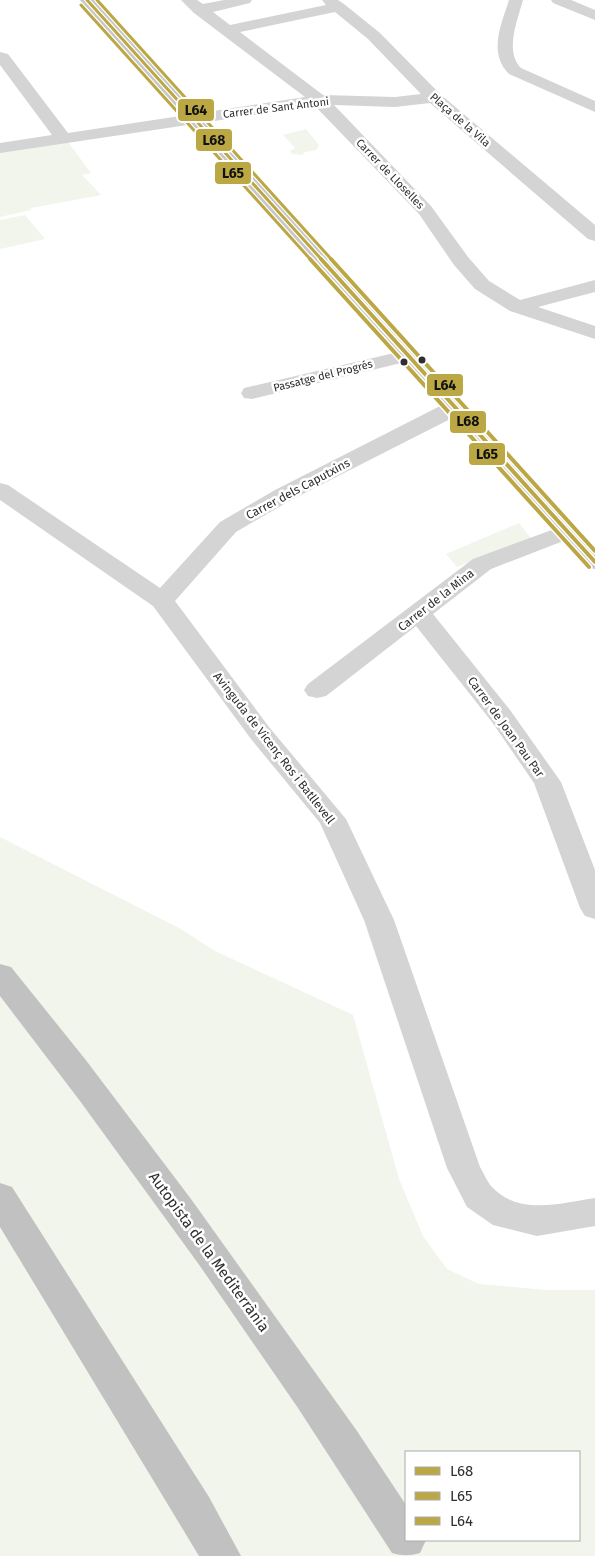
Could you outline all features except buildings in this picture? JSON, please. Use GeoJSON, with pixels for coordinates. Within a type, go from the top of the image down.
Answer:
{"type":"FeatureCollection","features":[{"type":"Feature","properties":{"kind":"highway","name":"Autopista de la Mediterrània"},"geometry":{"type":"LineString","coordinates":[[0,975],[48,1033],[191,1225],[331,1424],[405,1538]]}},
{"type":"Feature","properties":{"kind":"highway"},"geometry":{"type":"LineString","coordinates":[[0,1197],[196,1510],[221,1556]]}},
{"type":"Feature","properties":{"kind":"highway","name":"Autopista de la Mediterrània"},"geometry":{"type":"LineString","coordinates":[[407,1541],[417,1556]]}},
{"type":"Feature","properties":{"kind":"main road"},"geometry":{"type":"LineString","coordinates":[[87,0],[595,562]]}},
{"type":"Feature","properties":{"kind":"street"},"geometry":{"type":"LineString","coordinates":[[194,5],[245,0]]}},
{"type":"Feature","properties":{"kind":"street"},"geometry":{"type":"LineString","coordinates":[[516,0],[505,40],[508,64],[515,70],[595,107]]}},
{"type":"Feature","properties":{"kind":"street"},"geometry":{"type":"LineString","coordinates":[[558,0],[595,15]]}},
{"type":"Feature","properties":{"kind":"street"},"geometry":{"type":"LineString","coordinates":[[226,30],[334,4]]}},
{"type":"Feature","properties":{"kind":"street","name":"Plaça de la Vila"},"geometry":{"type":"LineString","coordinates":[[334,4],[374,36],[434,98],[595,235]]}},
{"type":"Feature","properties":{"kind":"street","name":"Carrer de Lloselles"},"geometry":{"type":"LineString","coordinates":[[194,5],[319,100],[425,210],[461,261],[482,285],[517,307],[595,333]]}},
{"type":"Feature","properties":{"kind":"street"},"geometry":{"type":"LineString","coordinates":[[0,57],[2,57],[64,139]]}},
{"type":"Feature","properties":{"kind":"street","name":"Carrer de Sant Antoni"},"geometry":{"type":"LineString","coordinates":[[0,148],[319,100],[395,102],[434,98]]}},
{"type":"Feature","properties":{"kind":"street"},"geometry":{"type":"LineString","coordinates":[[517,307],[595,286]]}},
{"type":"Feature","properties":{"kind":"street","name":"Passatge del Progrés"},"geometry":{"type":"LineString","coordinates":[[252,393],[394,359]]}},
{"type":"Feature","properties":{"kind":"street","name":"Carrer dels Caputxins"},"geometry":{"type":"LineString","coordinates":[[162,601],[228,527],[284,495],[456,407]]}},
{"type":"Feature","properties":{"kind":"street","name":"Avinguda de Vicenç Ros i Batllevell"},"geometry":{"type":"LineString","coordinates":[[0,490],[162,601],[260,733],[332,819],[380,920],[464,1168],[479,1197],[505,1215],[537,1221],[595,1212]]}},
{"type":"Feature","properties":{"kind":"street","name":"Carrer de la Mina"},"geometry":{"type":"LineString","coordinates":[[317,690],[419,614],[482,564],[568,531]]}},
{"type":"Feature","properties":{"kind":"street","name":"Carrer de Joan Pau Par"},"geometry":{"type":"LineString","coordinates":[[419,614],[501,716],[547,782],[595,908]]}},
{"type":"Feature","properties":{"kind":"shaded area"},"geometry":{"type":"Polygon","coordinates":[[[306,129],[319,145],[316,150],[305,152],[302,155],[292,154],[290,151],[295,148],[283,135],[306,129]]]}},
{"type":"Feature","properties":{"kind":"shaded area"},"geometry":{"type":"Polygon","coordinates":[[[68,142],[91,173],[82,175],[101,195],[31,208],[31,210],[0,217],[0,152],[68,142]]]}},
{"type":"Feature","properties":{"kind":"shaded area"},"geometry":{"type":"Polygon","coordinates":[[[25,215],[45,239],[0,249],[0,220],[25,215]]]}},
{"type":"Feature","properties":{"kind":"shaded area"},"geometry":{"type":"Polygon","coordinates":[[[519,523],[531,538],[457,567],[446,554],[519,523]]]}},
{"type":"Feature","properties":{"kind":"shaded area"},"geometry":{"type":"Polygon","coordinates":[[[0,837],[179,928],[215,951],[353,1015],[399,1179],[423,1236],[447,1269],[479,1284],[547,1290],[595,1290],[595,1556],[0,1556],[0,837]]]}},
{"type":"Feature","properties":{"kind":"transit line","name":"L68"},"geometry":{"type":"LineString","coordinates":[[87,0],[595,562]]}},
{"type":"Feature","properties":{"kind":"transit line","name":"L64"},"geometry":{"type":"LineString","coordinates":[[97,0],[595,551]]}},
{"type":"Feature","properties":{"kind":"transit line","name":"L65"},"geometry":{"type":"LineString","coordinates":[[81,5],[589,567]]}}]}
